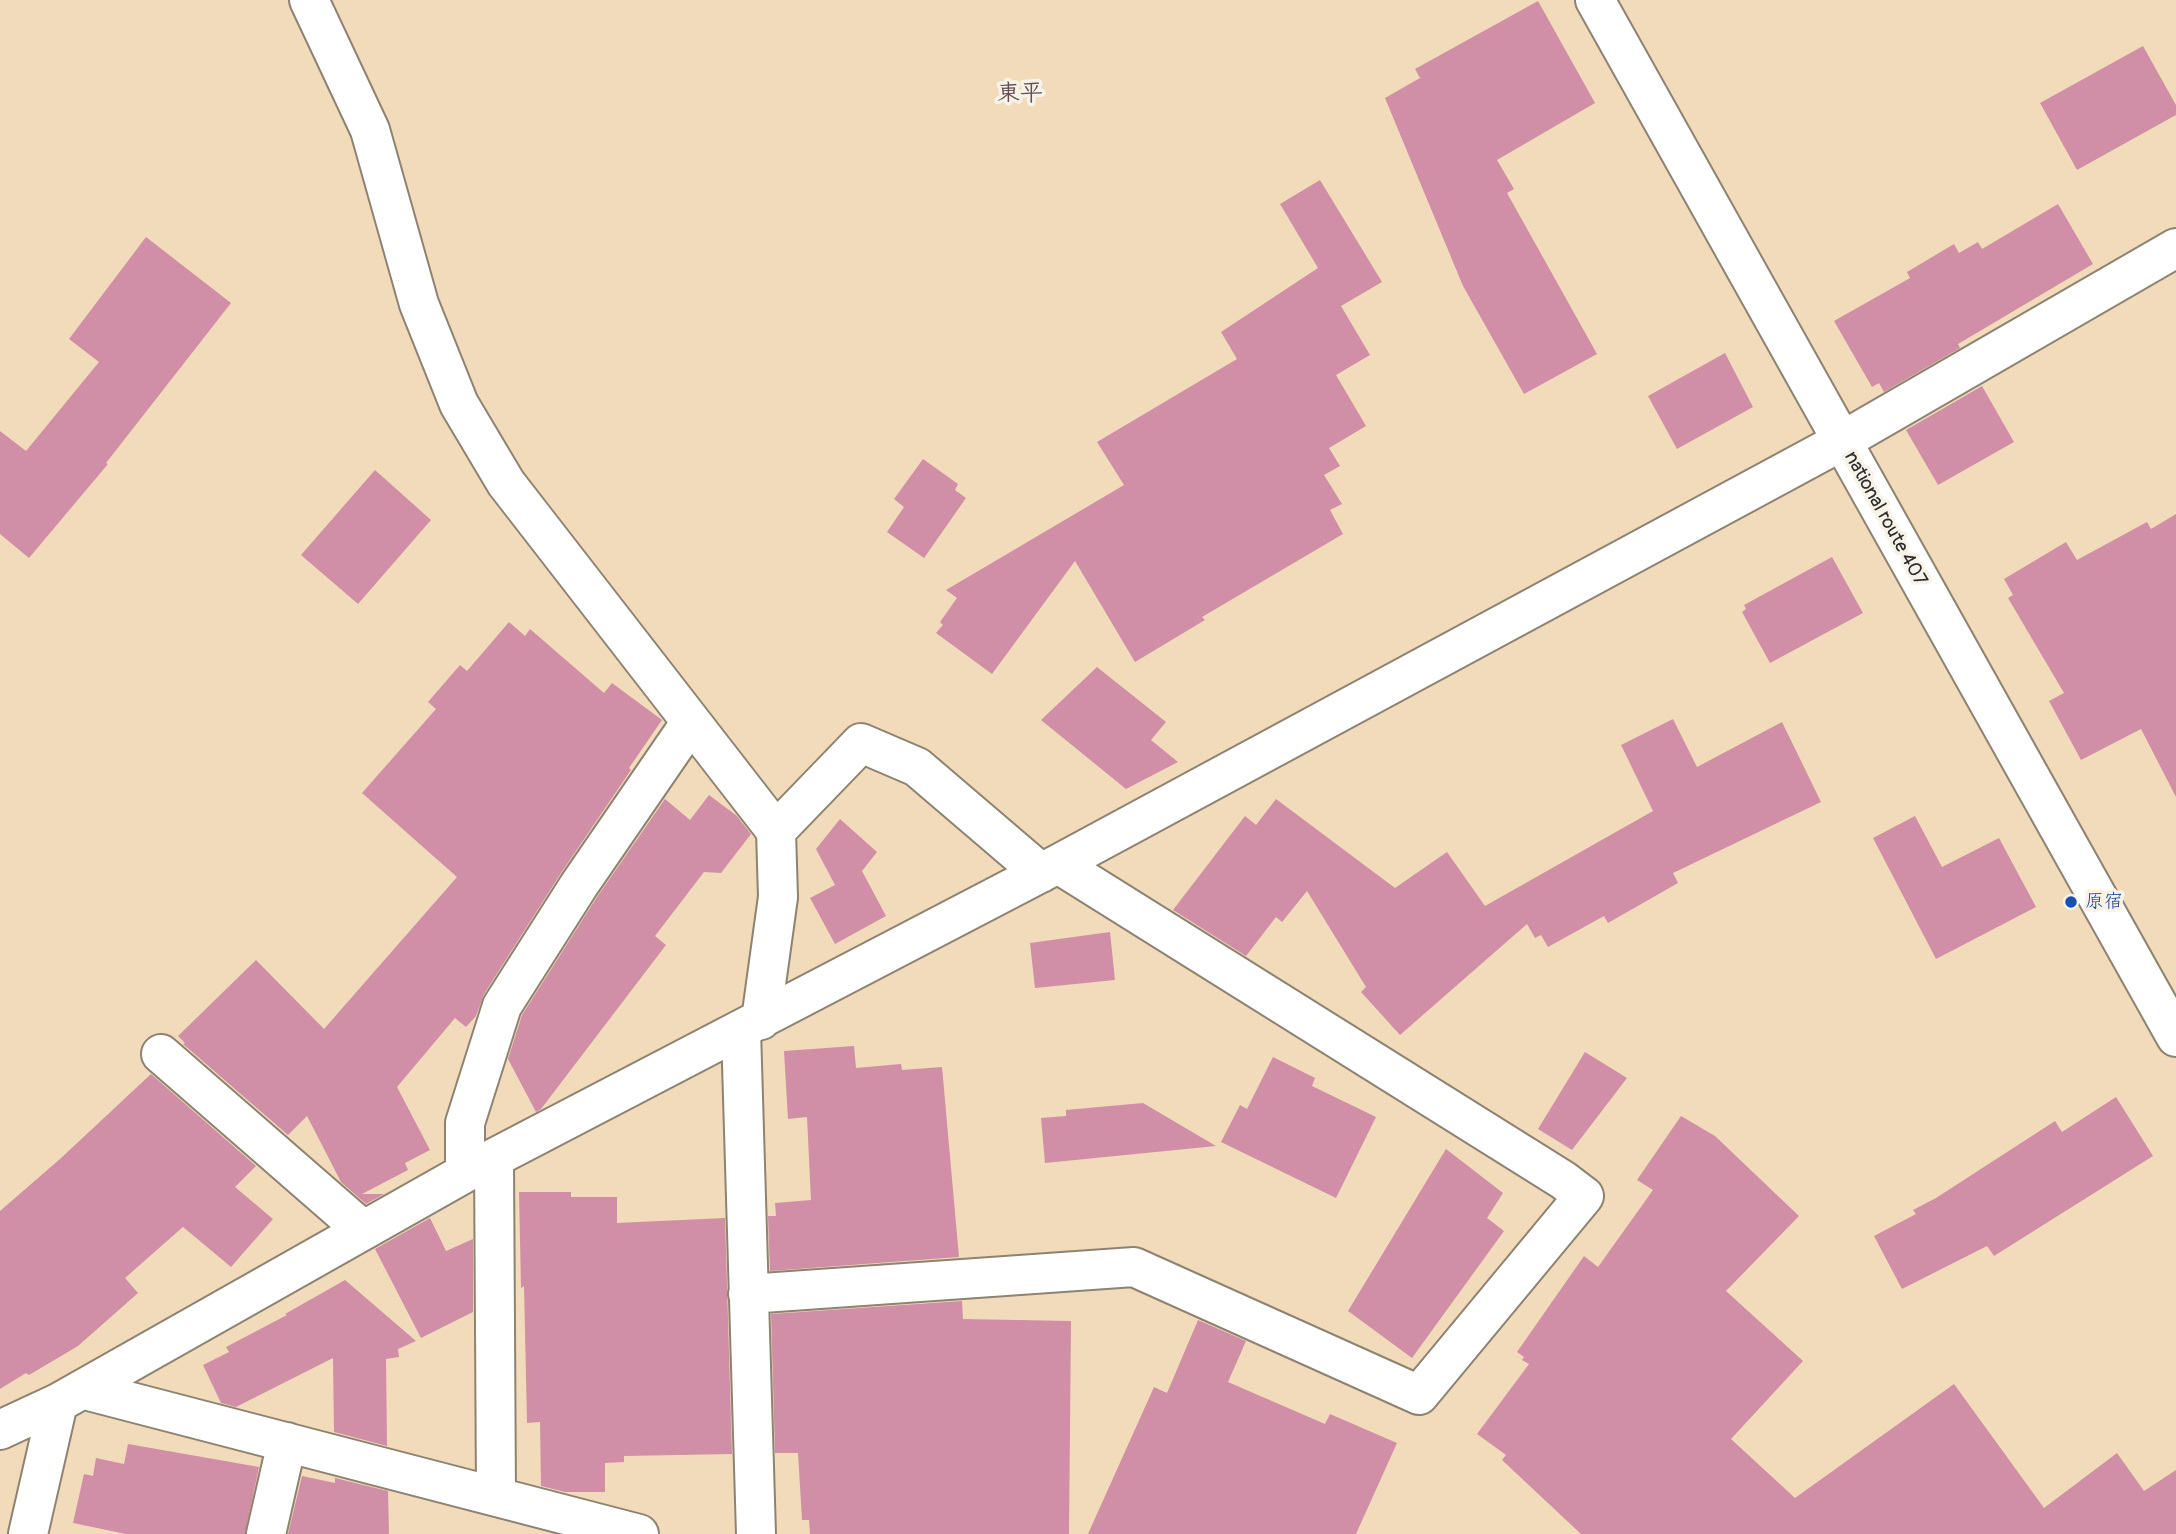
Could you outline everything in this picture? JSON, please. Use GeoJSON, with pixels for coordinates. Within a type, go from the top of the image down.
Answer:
{"type":"FeatureCollection","features":[{"type":"Feature","properties":{"kind":"main road"},"geometry":{"type":"LineString","coordinates":[[309,0],[370,130],[419,304],[459,404],[506,483],[776,831],[778,897],[751,1025],[748,1294],[756,1534]]}},
{"type":"Feature","properties":{"kind":"main road","name":"national route 407"},"geometry":{"type":"LineString","coordinates":[[1595,0],[2176,1037]]}},
{"type":"Feature","properties":{"kind":"main road"},"geometry":{"type":"LineString","coordinates":[[4,1421],[72,1397],[479,1166],[1050,868],[1842,441],[2176,248]]}},
{"type":"Feature","properties":{"kind":"main road"},"geometry":{"type":"LineString","coordinates":[[496,1496],[479,1166],[465,1123],[502,1006],[579,885],[691,722]]}},
{"type":"Feature","properties":{"kind":"main road"},"geometry":{"type":"LineString","coordinates":[[748,1294],[1135,1267],[1419,1395],[1584,1196],[1563,1180],[1050,868],[917,767],[861,743],[776,831]]}},
{"type":"Feature","properties":{"kind":"main road"},"geometry":{"type":"LineString","coordinates":[[161,1054],[363,1230]]}},
{"type":"Feature","properties":{"kind":"main road"},"geometry":{"type":"LineString","coordinates":[[72,1397],[287,1442],[639,1534]]}},
{"type":"Feature","properties":{"kind":"main road"},"geometry":{"type":"LineString","coordinates":[[28,1534],[72,1397]]}},
{"type":"Feature","properties":{"kind":"main road"},"geometry":{"type":"LineString","coordinates":[[266,1534],[287,1442]]}},
{"type":"Feature","properties":{"kind":"building"},"geometry":{"type":"Polygon","coordinates":[[[1538,1],[1595,103],[1497,160],[1514,189],[1507,193],[1597,354],[1524,394],[1463,286],[1385,98],[1420,78],[1415,69],[1538,1]]]}},
{"type":"Feature","properties":{"kind":"building"},"geometry":{"type":"Polygon","coordinates":[[[2143,46],[2176,105],[2176,115],[2077,170],[2040,103],[2143,46]]]}},
{"type":"Feature","properties":{"kind":"building"},"geometry":{"type":"Polygon","coordinates":[[[1320,180],[1382,282],[1341,306],[1370,355],[1336,375],[1366,426],[1329,448],[1340,466],[1324,475],[1342,504],[1330,510],[1343,534],[1202,617],[1205,620],[1135,662],[1075,561],[992,674],[936,633],[943,625],[940,622],[957,598],[946,590],[1124,485],[1097,442],[1237,359],[1221,332],[1318,268],[1280,204],[1320,180]]]}},
{"type":"Feature","properties":{"kind":"building"},"geometry":{"type":"Polygon","coordinates":[[[2058,204],[2093,264],[1958,344],[1960,348],[1884,392],[1879,383],[1872,387],[1834,321],[1910,278],[1907,272],[1954,244],[1959,253],[1978,242],[1982,249],[2058,204]]]}},
{"type":"Feature","properties":{"kind":"building"},"geometry":{"type":"Polygon","coordinates":[[[146,237],[231,303],[106,463],[108,464],[29,558],[0,534],[0,431],[26,451],[99,362],[69,339],[146,237]]]}},
{"type":"Feature","properties":{"kind":"building"},"geometry":{"type":"Polygon","coordinates":[[[1725,353],[1753,407],[1677,449],[1648,396],[1725,353]]]}},
{"type":"Feature","properties":{"kind":"building"},"geometry":{"type":"Polygon","coordinates":[[[1982,386],[2014,442],[1938,485],[1906,430],[1982,386]]]}},
{"type":"Feature","properties":{"kind":"building"},"geometry":{"type":"Polygon","coordinates":[[[923,459],[958,484],[955,490],[966,498],[924,558],[887,532],[904,507],[894,499],[923,459]]]}},
{"type":"Feature","properties":{"kind":"building"},"geometry":{"type":"Polygon","coordinates":[[[375,470],[431,520],[358,604],[301,555],[375,470]]]}},
{"type":"Feature","properties":{"kind":"building"},"geometry":{"type":"Polygon","coordinates":[[[2176,514],[2176,797],[2141,729],[2081,760],[2049,701],[2064,693],[2008,598],[2013,595],[2004,579],[2066,542],[2077,560],[2147,522],[2151,529],[2176,514]]]}},
{"type":"Feature","properties":{"kind":"building"},"geometry":{"type":"Polygon","coordinates":[[[1832,557],[1863,613],[1770,663],[1742,612],[1746,609],[1744,605],[1832,557]]]}},
{"type":"Feature","properties":{"kind":"building"},"geometry":{"type":"Polygon","coordinates":[[[509,622],[525,636],[530,629],[604,693],[612,683],[662,720],[484,994],[476,1016],[466,1027],[455,1018],[397,1087],[430,1150],[405,1163],[408,1170],[362,1194],[384,1194],[366,1204],[341,1182],[307,1116],[288,1135],[183,1044],[185,1043],[178,1036],[256,960],[324,1029],[457,877],[362,793],[436,709],[428,702],[460,665],[467,671],[509,622]]]}},
{"type":"Feature","properties":{"kind":"building"},"geometry":{"type":"Polygon","coordinates":[[[1097,667],[1166,722],[1151,740],[1178,762],[1126,789],[1041,720],[1097,667]]]}},
{"type":"Feature","properties":{"kind":"building"},"geometry":{"type":"Polygon","coordinates":[[[1673,719],[1697,767],[1782,722],[1821,802],[1673,873],[1678,883],[1608,923],[1604,916],[1548,947],[1541,935],[1535,938],[1527,924],[1400,1035],[1361,992],[1366,987],[1307,891],[1282,922],[1276,917],[1246,956],[1173,910],[1245,816],[1256,825],[1276,799],[1395,888],[1447,852],[1485,906],[1653,811],[1621,745],[1673,719]]]}},
{"type":"Feature","properties":{"kind":"building"},"geometry":{"type":"Polygon","coordinates":[[[709,795],[737,816],[751,834],[721,873],[704,872],[655,936],[666,945],[541,1109],[536,1112],[508,1059],[522,1015],[597,897],[665,799],[690,820],[709,795]]]}},
{"type":"Feature","properties":{"kind":"building"},"geometry":{"type":"Polygon","coordinates":[[[1915,816],[1942,867],[1999,838],[2036,907],[1936,959],[1873,838],[1915,816]]]}},
{"type":"Feature","properties":{"kind":"building"},"geometry":{"type":"Polygon","coordinates":[[[840,819],[877,852],[862,871],[886,916],[835,944],[810,898],[835,885],[816,849],[840,819]]]}},
{"type":"Feature","properties":{"kind":"building"},"geometry":{"type":"Polygon","coordinates":[[[1110,932],[1115,980],[1035,988],[1030,943],[1110,932]]]}},
{"type":"Feature","properties":{"kind":"building"},"geometry":{"type":"Polygon","coordinates":[[[854,1046],[856,1068],[901,1064],[902,1070],[942,1067],[959,1257],[770,1271],[768,1216],[776,1216],[775,1203],[811,1200],[807,1117],[788,1119],[784,1051],[854,1046]]]}},
{"type":"Feature","properties":{"kind":"building"},"geometry":{"type":"Polygon","coordinates":[[[1585,1052],[1627,1078],[1572,1150],[1538,1129],[1585,1052]]]}},
{"type":"Feature","properties":{"kind":"building"},"geometry":{"type":"Polygon","coordinates":[[[1273,1057],[1315,1078],[1312,1086],[1376,1117],[1336,1198],[1221,1142],[1240,1105],[1247,1109],[1273,1057]]]}},
{"type":"Feature","properties":{"kind":"building"},"geometry":{"type":"Polygon","coordinates":[[[151,1074],[256,1166],[235,1187],[273,1219],[231,1267],[183,1227],[125,1278],[138,1293],[78,1346],[0,1389],[0,1211],[151,1074]]]}},
{"type":"Feature","properties":{"kind":"building"},"geometry":{"type":"Polygon","coordinates":[[[2116,1097],[2153,1156],[1994,1256],[1987,1246],[1902,1289],[1874,1236],[1916,1214],[1913,1210],[2055,1121],[2062,1132],[2116,1097]]]}},
{"type":"Feature","properties":{"kind":"building"},"geometry":{"type":"Polygon","coordinates":[[[1143,1103],[1216,1146],[1045,1163],[1041,1118],[1066,1116],[1066,1110],[1143,1103]]]}},
{"type":"Feature","properties":{"kind":"building"},"geometry":{"type":"Polygon","coordinates":[[[1681,1116],[1715,1136],[1799,1216],[1726,1291],[1803,1361],[1731,1439],[1795,1498],[1954,1384],[2044,1508],[2117,1453],[2144,1491],[2176,1470],[2176,1534],[1581,1534],[1502,1460],[1506,1455],[1477,1434],[1529,1364],[1522,1360],[1524,1357],[1517,1352],[1584,1256],[1598,1267],[1653,1190],[1637,1180],[1681,1116]]]}},
{"type":"Feature","properties":{"kind":"building"},"geometry":{"type":"Polygon","coordinates":[[[1446,1149],[1503,1193],[1487,1218],[1504,1231],[1412,1358],[1348,1311],[1446,1149]]]}},
{"type":"Feature","properties":{"kind":"building"},"geometry":{"type":"Polygon","coordinates":[[[519,1192],[571,1192],[571,1197],[617,1197],[617,1223],[725,1218],[732,1454],[624,1456],[624,1462],[605,1463],[605,1492],[565,1492],[541,1486],[540,1422],[527,1423],[519,1192]]]}},
{"type":"Feature","properties":{"kind":"building"},"geometry":{"type":"Polygon","coordinates":[[[430,1218],[446,1251],[473,1239],[473,1312],[421,1338],[375,1249],[430,1218]]]}},
{"type":"Feature","properties":{"kind":"building"},"geometry":{"type":"Polygon","coordinates":[[[345,1280],[416,1341],[398,1349],[399,1357],[386,1359],[387,1446],[334,1432],[333,1358],[236,1407],[221,1403],[203,1365],[229,1352],[226,1347],[345,1280]]]}},
{"type":"Feature","properties":{"kind":"building"},"geometry":{"type":"Polygon","coordinates":[[[962,1301],[963,1319],[1071,1321],[1069,1534],[810,1534],[809,1520],[802,1520],[798,1453],[775,1453],[771,1314],[962,1301]]]}},
{"type":"Feature","properties":{"kind":"building"},"geometry":{"type":"Polygon","coordinates":[[[1198,1320],[1246,1341],[1228,1382],[1325,1424],[1330,1414],[1397,1443],[1356,1534],[1088,1534],[1154,1387],[1167,1393],[1198,1320]]]}},
{"type":"Feature","properties":{"kind":"building"},"geometry":{"type":"Polygon","coordinates":[[[128,1444],[259,1467],[245,1534],[126,1534],[73,1523],[84,1474],[93,1476],[96,1458],[124,1464],[128,1444]]]}},
{"type":"Feature","properties":{"kind":"building"},"geometry":{"type":"Polygon","coordinates":[[[302,1476],[335,1483],[335,1478],[388,1491],[389,1534],[288,1534],[302,1476]]]}},
{"type":"Feature","properties":{"kind":"place","name":"原宿"},"geometry":{"type":"Point","coordinates":[2071,902]}},
{"type":"Feature","properties":{"kind":"district","name":"東平"},"geometry":{"type":"Point","coordinates":[1020,94]}}]}
